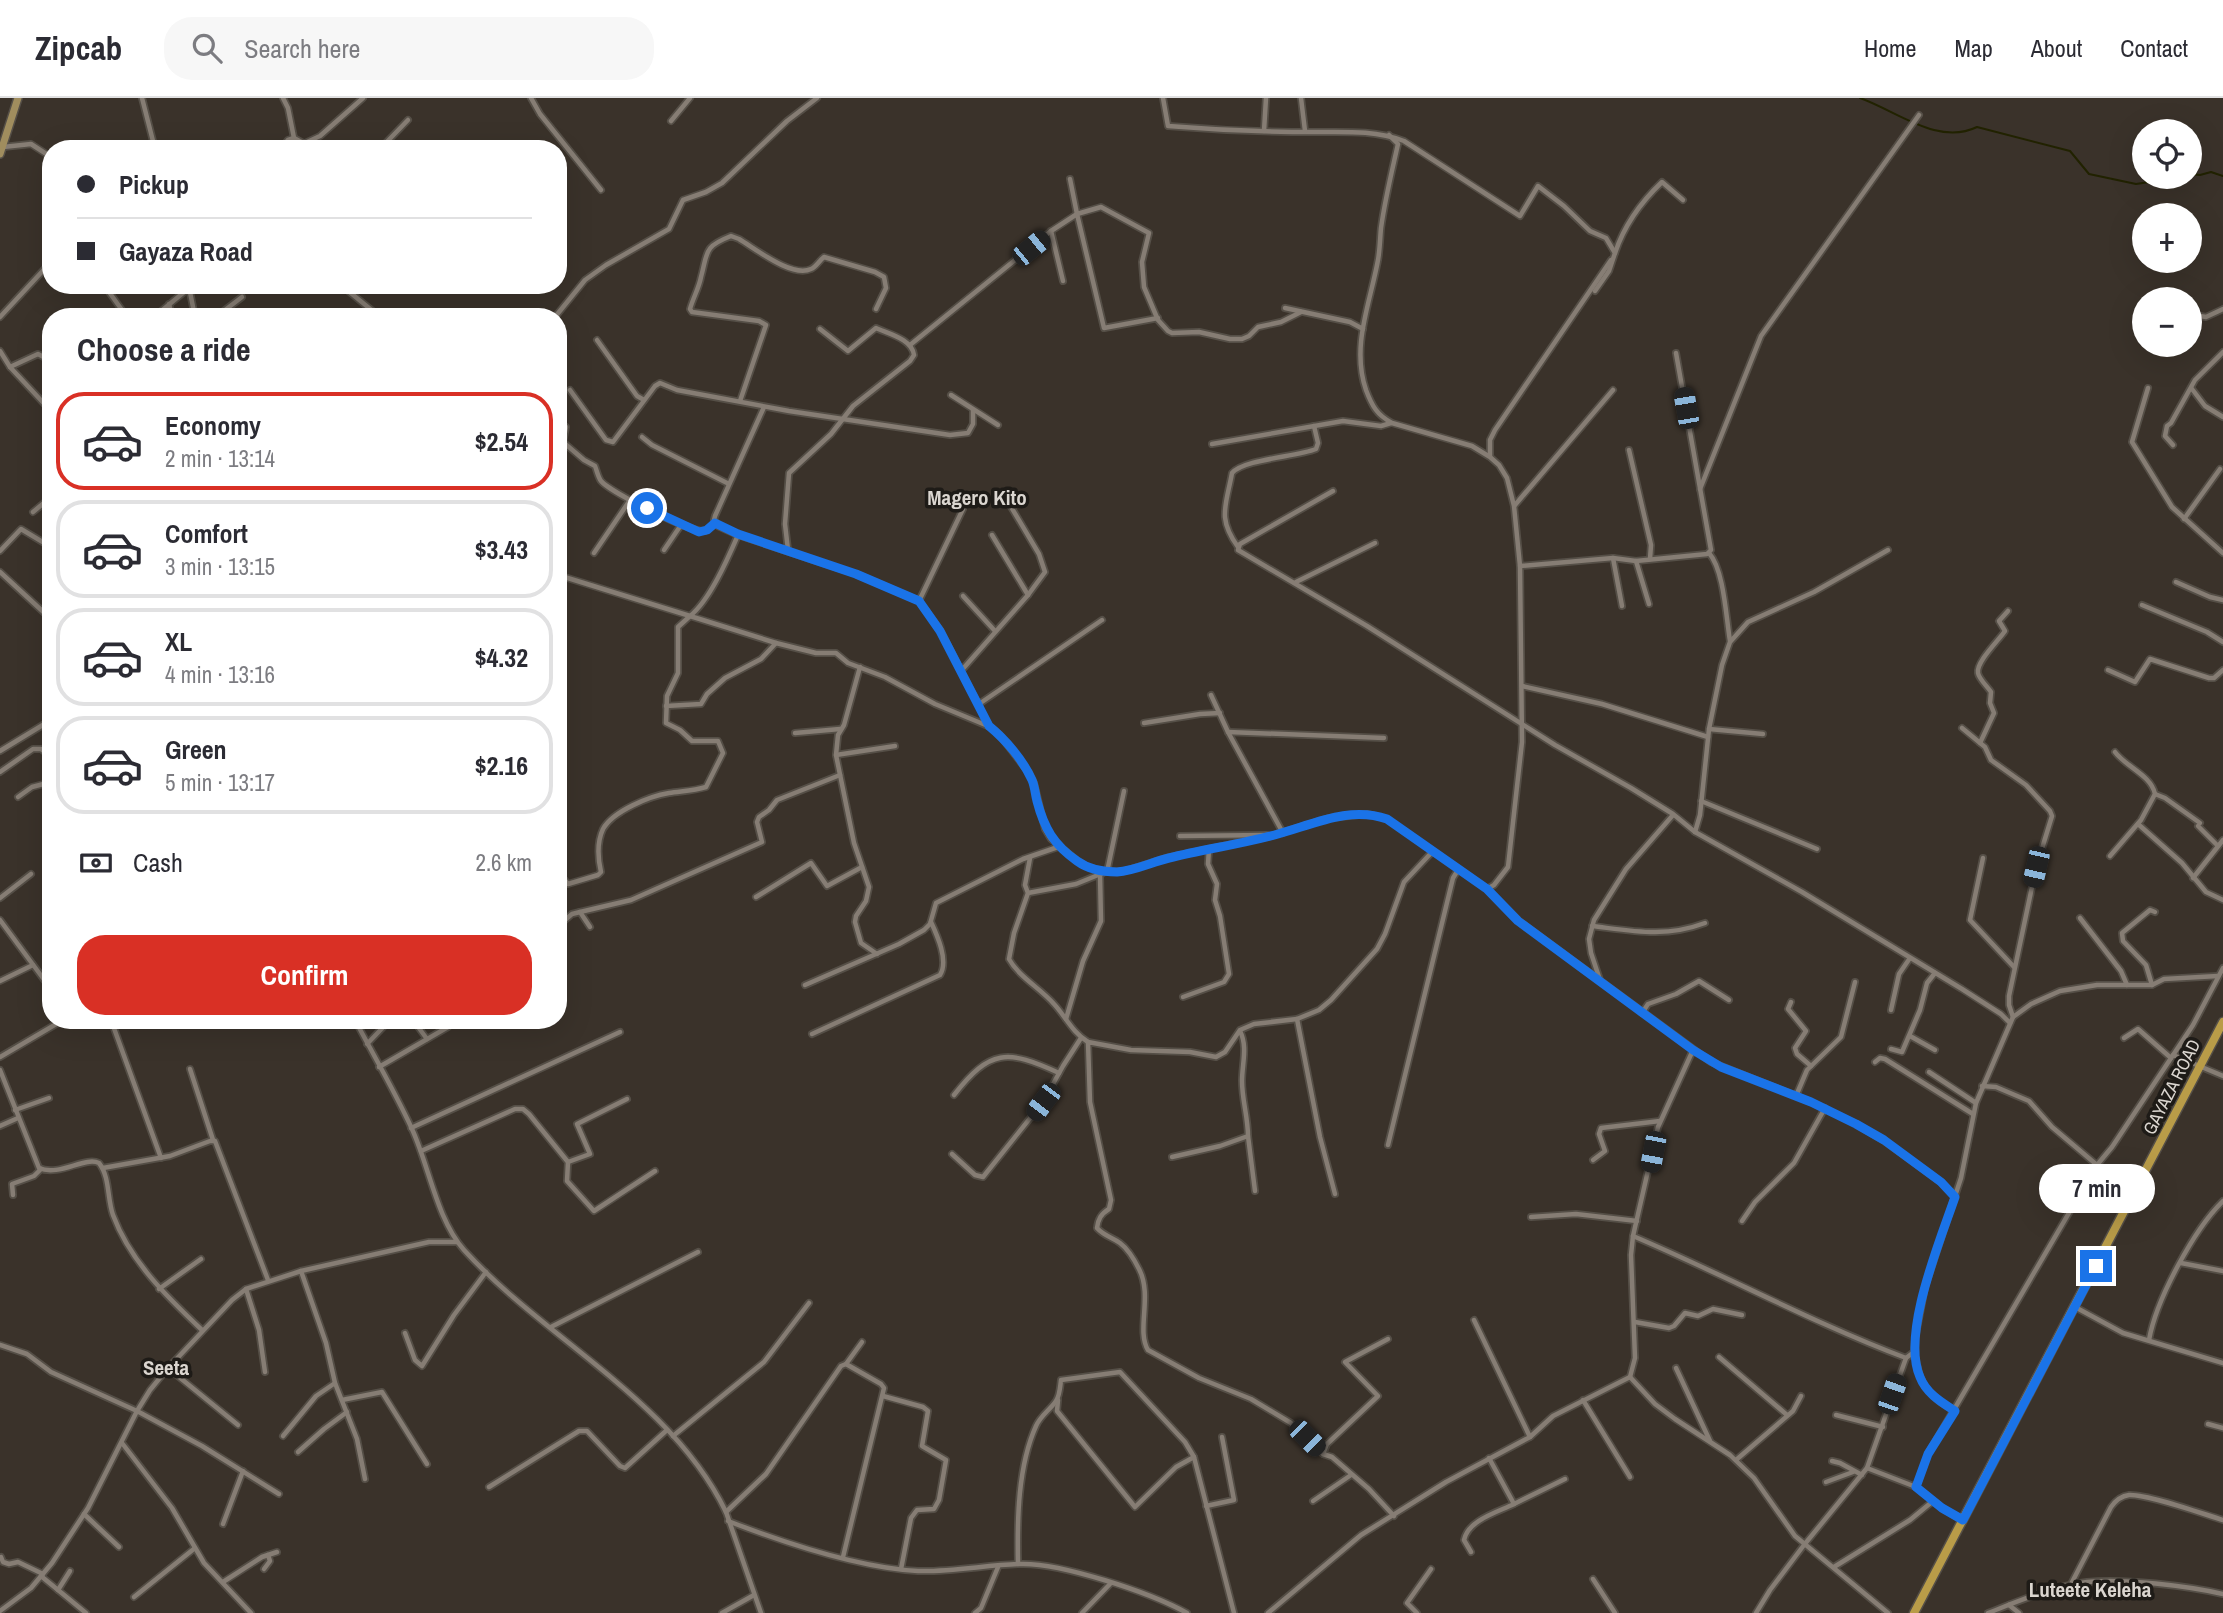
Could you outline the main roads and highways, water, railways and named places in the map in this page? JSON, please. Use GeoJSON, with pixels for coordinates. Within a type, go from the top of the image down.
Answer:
{"type":"FeatureCollection","features":[{"type":"Feature","properties":{"kind":"main road","name":"GAYAZA ROAD"},"geometry":{"type":"LineString","coordinates":[[1913,1613],[2223,1022]]}},
{"type":"Feature","properties":{"kind":"waterway"},"geometry":{"type":"LineString","coordinates":[[1860,98],[1933,130],[1962,132],[1977,127],[2070,151],[2089,174],[2132,183]]}},
{"type":"Feature","properties":{"kind":"waterway"},"geometry":{"type":"LineString","coordinates":[[2202,174],[2211,172],[2223,176]]}},
{"type":"Feature","properties":{"kind":"district","name":"Magero Kito"},"geometry":{"type":"Point","coordinates":[977,498]}},
{"type":"Feature","properties":{"kind":"district","name":"Seeta"},"geometry":{"type":"Point","coordinates":[166,1368]}},
{"type":"Feature","properties":{"kind":"district","name":"Luteete Keleha"},"geometry":{"type":"Point","coordinates":[2090,1590]}}]}
